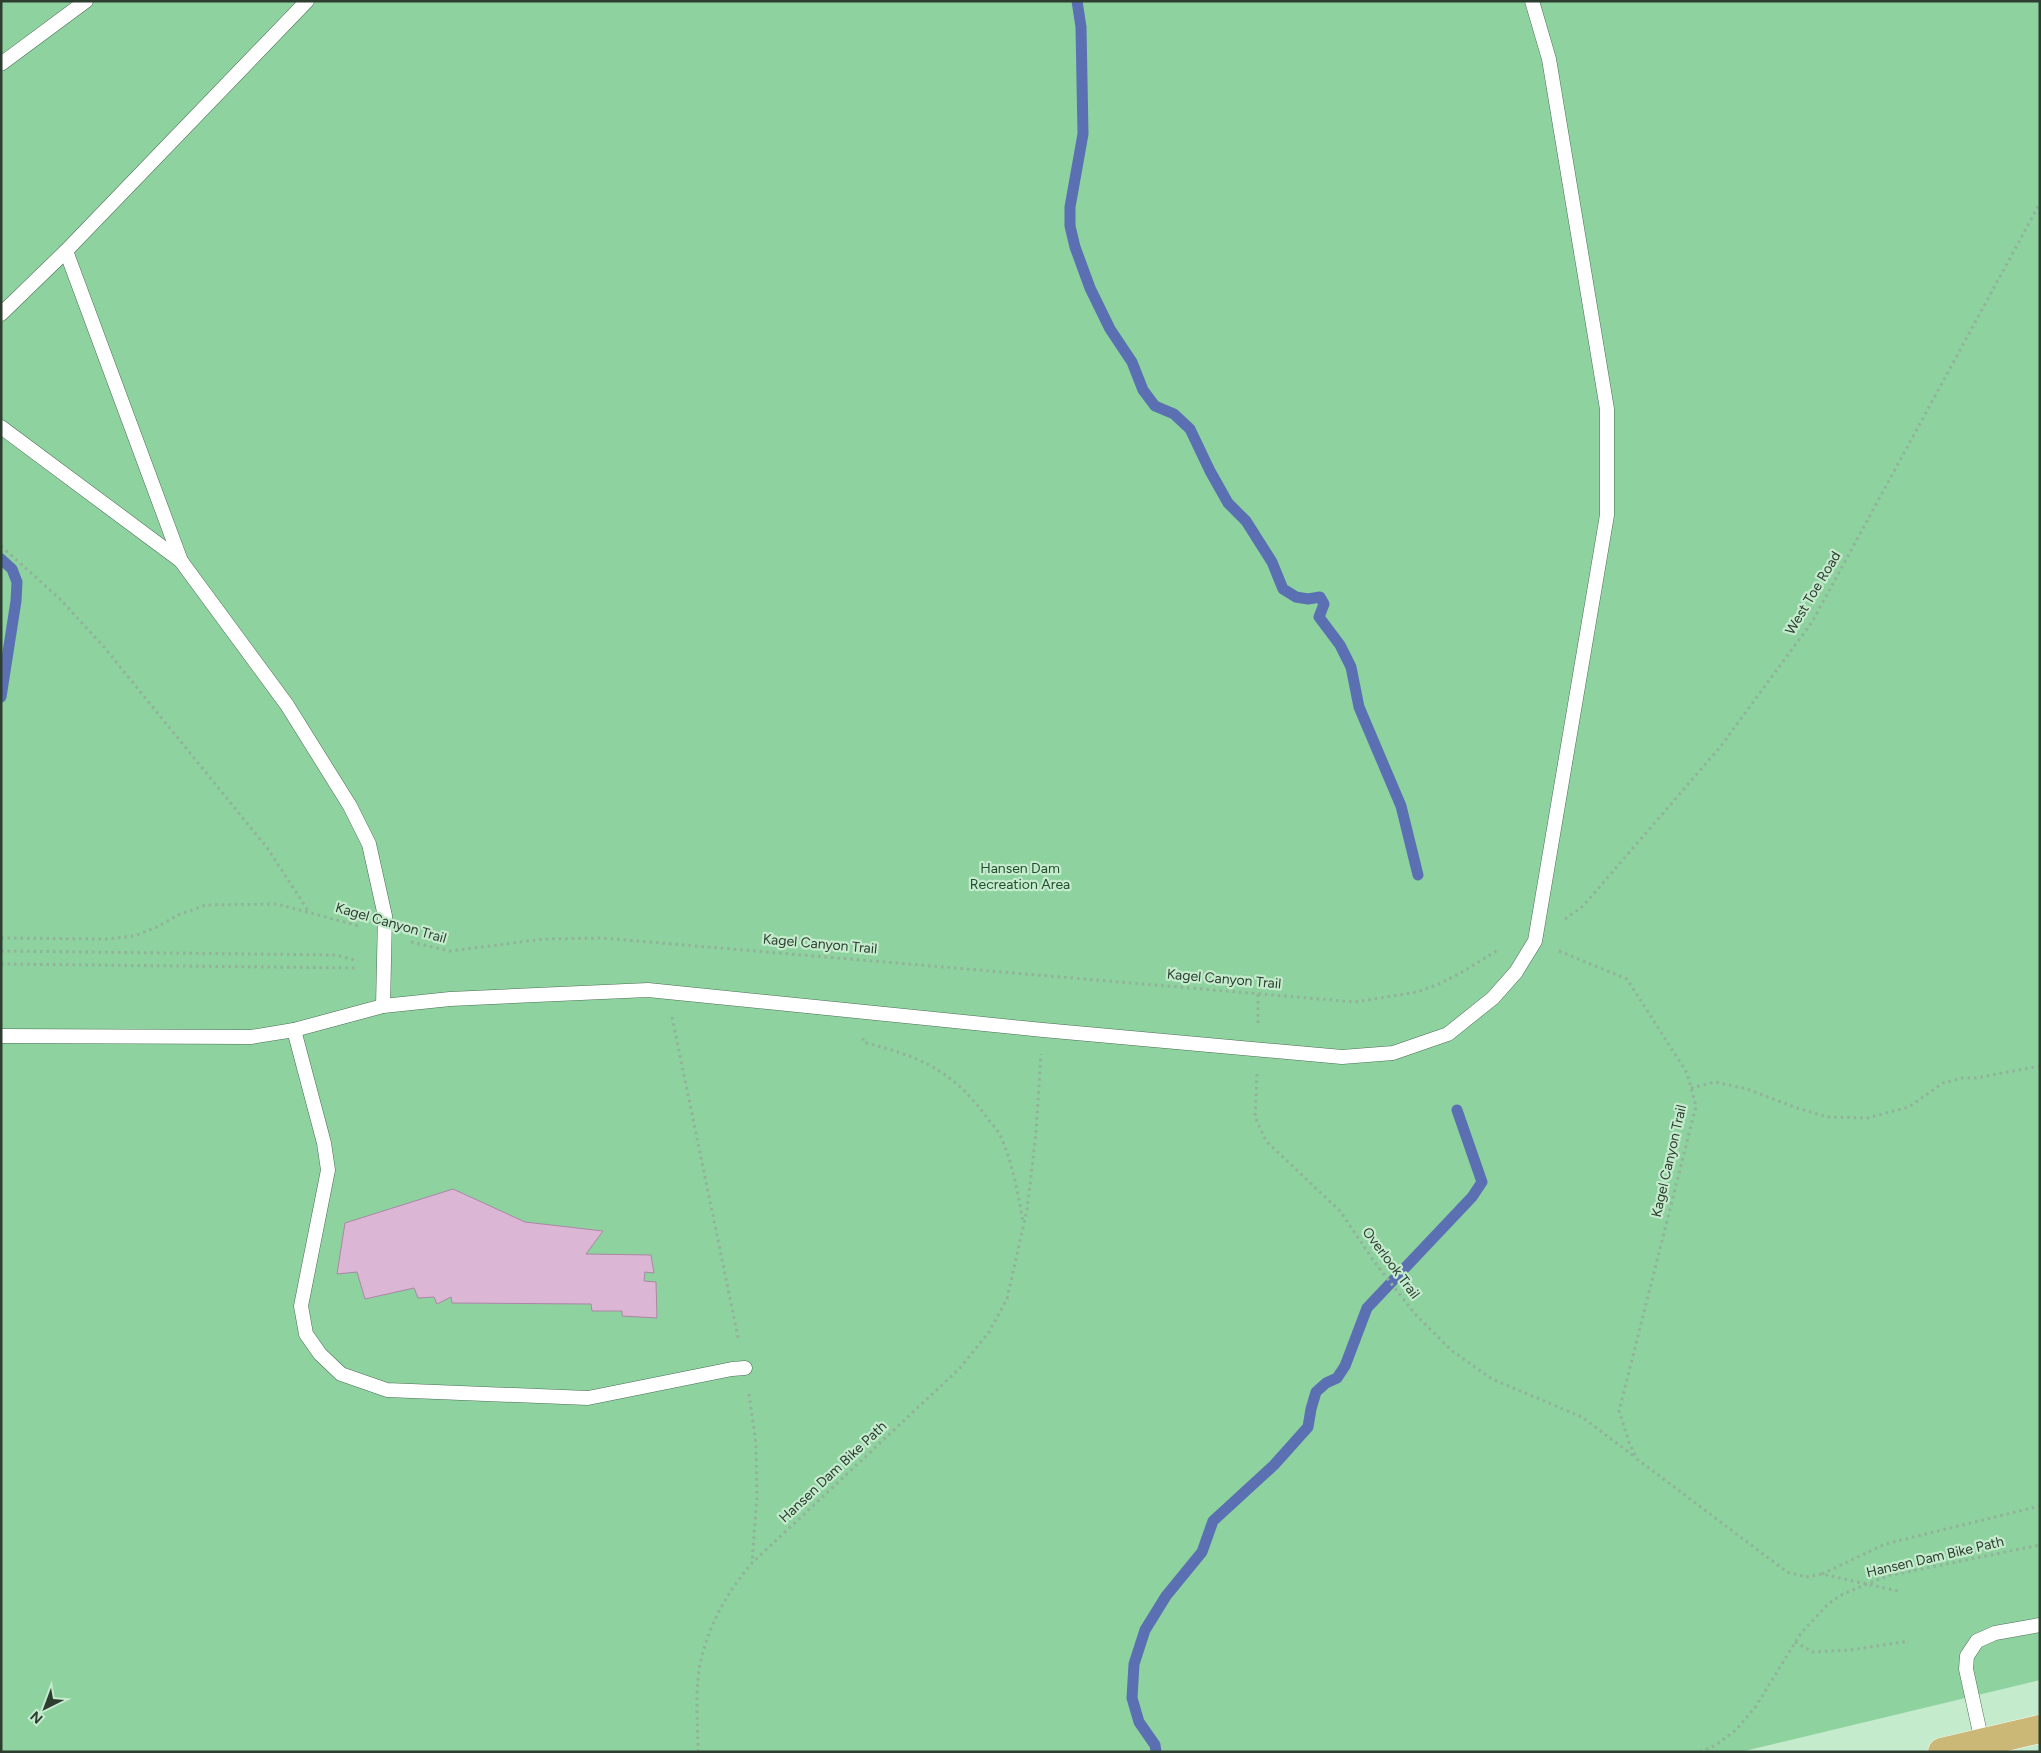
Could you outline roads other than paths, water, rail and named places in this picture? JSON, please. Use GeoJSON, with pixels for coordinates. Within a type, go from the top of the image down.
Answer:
{"type":"FeatureCollection","features":[{"type":"Feature","properties":{"kind":"main road"},"geometry":{"type":"LineString","coordinates":[[1942,1752],[2040,1729]]}},
{"type":"Feature","properties":{"kind":"lane"},"geometry":{"type":"LineString","coordinates":[[1,64],[86,1]]}},
{"type":"Feature","properties":{"kind":"lane"},"geometry":{"type":"LineString","coordinates":[[1,314],[66,251],[307,1]]}},
{"type":"Feature","properties":{"kind":"lane"},"geometry":{"type":"LineString","coordinates":[[1,1036],[251,1037],[294,1030],[383,1006],[450,999],[648,990],[1043,1030],[1342,1057],[1393,1053],[1448,1034],[1493,998],[1516,972],[1535,941],[1607,515],[1607,410],[1549,59],[1532,1]]}},
{"type":"Feature","properties":{"kind":"lane"},"geometry":{"type":"LineString","coordinates":[[66,251],[181,561],[287,705],[361,826],[376,868],[385,916],[383,1006]]}},
{"type":"Feature","properties":{"kind":"lane"},"geometry":{"type":"LineString","coordinates":[[1,427],[181,561]]}},
{"type":"Feature","properties":{"kind":"lane"},"geometry":{"type":"LineString","coordinates":[[294,1030],[324,1143],[328,1170],[301,1306],[306,1334],[320,1354],[340,1374],[387,1390],[588,1398],[745,1368]]}},
{"type":"Feature","properties":{"kind":"lane"},"geometry":{"type":"LineString","coordinates":[[1982,1742],[1966,1670],[1967,1656],[1977,1641],[1995,1633],[2040,1625]]}},
{"type":"Feature","properties":{"kind":"waterway"},"geometry":{"type":"LineString","coordinates":[[1077,1],[1081,27],[1083,134],[1070,207],[1070,226],[1075,247],[1090,288],[1110,329],[1132,362],[1143,390],[1155,406],[1174,414],[1190,429],[1228,503],[1246,521],[1272,562],[1283,589],[1296,597],[1308,599],[1320,597],[1324,604],[1319,617],[1340,645],[1351,667],[1359,707],[1401,806],[1418,875]]}},
{"type":"Feature","properties":{"kind":"waterway"},"geometry":{"type":"LineString","coordinates":[[1,559],[12,569],[17,582],[16,601],[1,697]]}},
{"type":"Feature","properties":{"kind":"waterway"},"geometry":{"type":"LineString","coordinates":[[1156,1752],[1155,1745],[1139,1722],[1132,1698],[1134,1664],[1145,1630],[1166,1596],[1202,1552],[1213,1521],[1274,1465],[1308,1427],[1316,1392],[1326,1383],[1337,1378],[1345,1366],[1367,1308],[1472,1197],[1482,1182],[1457,1110]]}},
{"type":"Feature","properties":{"kind":"park label","name":"Hansen Dam Recreation Area"},"geometry":{"type":"Point","coordinates":[1020,876]}}]}
